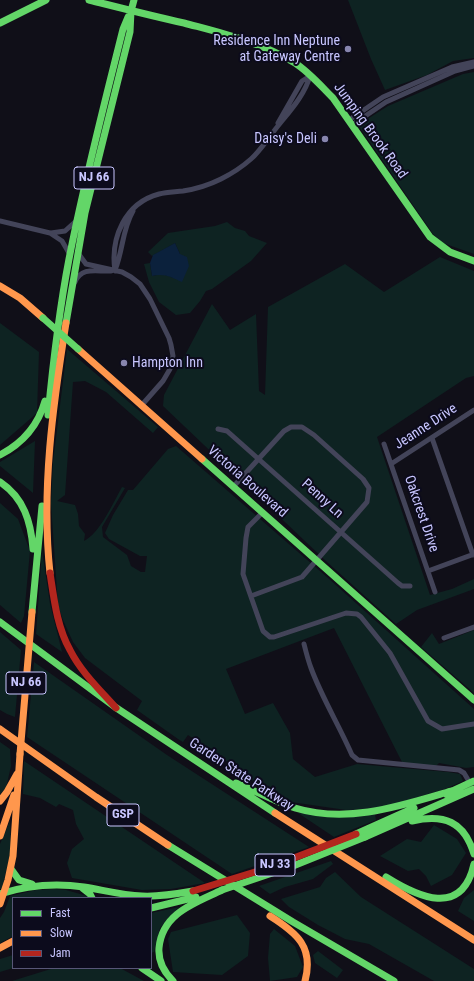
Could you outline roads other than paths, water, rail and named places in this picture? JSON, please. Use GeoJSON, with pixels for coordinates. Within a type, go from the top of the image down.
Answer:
{"type":"FeatureCollection","features":[{"type":"Feature","properties":{"kind":"main road"},"geometry":{"type":"LineString","coordinates":[[0,23],[46,0]]}},
{"type":"Feature","properties":{"kind":"main road","name":"Jumping Brook Road"},"geometry":{"type":"LineString","coordinates":[[89,0],[240,38],[291,60],[333,98],[430,237],[447,250],[474,261]]}},
{"type":"Feature","properties":{"kind":"main road","name":"NJ 66"},"geometry":{"type":"LineString","coordinates":[[0,904],[2,893],[11,869],[15,843],[20,754],[35,570],[45,475],[50,448],[70,292],[76,221],[123,29],[134,0]]}},
{"type":"Feature","properties":{"kind":"main road","name":"NJ 66"},"geometry":{"type":"LineString","coordinates":[[45,475],[45,448],[51,382],[60,314],[73,253],[90,193],[130,32],[131,11]]}},
{"type":"Feature","properties":{"kind":"main road","name":"Victoria Boulevard"},"geometry":{"type":"LineString","coordinates":[[0,286],[20,298],[43,318],[474,700]]}},
{"type":"Feature","properties":{"kind":"main road"},"geometry":{"type":"LineString","coordinates":[[0,455],[16,446],[25,438],[34,429],[39,418],[44,402],[52,342],[60,314]]}},
{"type":"Feature","properties":{"kind":"main road"},"geometry":{"type":"LineString","coordinates":[[50,448],[47,538],[51,585],[59,624],[67,646],[78,664],[116,708]]}},
{"type":"Feature","properties":{"kind":"main road"},"geometry":{"type":"LineString","coordinates":[[0,482],[16,495],[26,513],[31,532],[35,570]]}},
{"type":"Feature","properties":{"kind":"main road","name":"Garden State Parkway"},"geometry":{"type":"LineString","coordinates":[[0,622],[116,708],[218,776],[474,940]]}},
{"type":"Feature","properties":{"kind":"main road","name":"GSP"},"geometry":{"type":"LineString","coordinates":[[0,729],[103,802],[223,880],[394,981]]}},
{"type":"Feature","properties":{"kind":"main road"},"geometry":{"type":"LineString","coordinates":[[0,734],[25,748]]}},
{"type":"Feature","properties":{"kind":"main road"},"geometry":{"type":"LineString","coordinates":[[0,801],[19,774]]}},
{"type":"Feature","properties":{"kind":"main road","name":"NJ 66"},"geometry":{"type":"LineString","coordinates":[[0,836],[11,807],[19,774]]}},
{"type":"Feature","properties":{"kind":"main road"},"geometry":{"type":"LineString","coordinates":[[218,776],[256,790],[296,808],[325,813],[360,813],[391,809],[452,791]]}},
{"type":"Feature","properties":{"kind":"main road","name":"NJ 33"},"geometry":{"type":"LineString","coordinates":[[2,893],[43,885],[80,886],[143,896],[166,896],[193,891],[268,868],[311,852],[356,834],[452,791],[472,785]]}},
{"type":"Feature","properties":{"kind":"main road","name":"NJ 33"},"geometry":{"type":"LineString","coordinates":[[152,908],[202,898],[285,869],[380,831],[472,785]]}},
{"type":"Feature","properties":{"kind":"main road"},"geometry":{"type":"LineString","coordinates":[[380,831],[420,819],[441,818],[462,829],[470,841],[474,854]]}},
{"type":"Feature","properties":{"kind":"main road"},"geometry":{"type":"LineString","coordinates":[[341,855],[416,893],[437,900],[450,897],[461,889],[469,878],[474,864]]}},
{"type":"Feature","properties":{"kind":"main road"},"geometry":{"type":"LineString","coordinates":[[11,869],[16,878],[21,882],[43,885]]}},
{"type":"Feature","properties":{"kind":"main road"},"geometry":{"type":"LineString","coordinates":[[223,880],[259,909],[283,925],[299,940],[305,948],[307,956],[308,969],[305,981]]}},
{"type":"Feature","properties":{"kind":"main road"},"geometry":{"type":"LineString","coordinates":[[80,886],[92,897]]}},
{"type":"Feature","properties":{"kind":"main road"},"geometry":{"type":"LineString","coordinates":[[173,981],[166,973],[160,959],[158,949],[161,934],[166,924],[174,916],[202,898]]}},
{"type":"Feature","properties":{"kind":"main road"},"geometry":{"type":"LineString","coordinates":[[0,948],[12,942]]}},
{"type":"Feature","properties":{"kind":"main road"},"geometry":{"type":"LineString","coordinates":[[143,969],[161,981]]}},
{"type":"Feature","properties":{"kind":"street"},"geometry":{"type":"LineString","coordinates":[[350,123],[381,102],[452,67],[474,62]]}},
{"type":"Feature","properties":{"kind":"street"},"geometry":{"type":"LineString","coordinates":[[381,102],[455,71],[474,66]]}},
{"type":"Feature","properties":{"kind":"street"},"geometry":{"type":"LineString","coordinates":[[115,271],[119,261],[125,226],[136,207],[153,196],[195,189],[229,175],[250,159],[261,148],[300,97],[308,85],[310,76]]}},
{"type":"Feature","properties":{"kind":"street"},"geometry":{"type":"LineString","coordinates":[[0,221],[50,233],[62,241],[86,264],[115,271],[131,277],[144,288],[171,345],[173,360],[169,372],[163,381],[141,406]]}},
{"type":"Feature","properties":{"kind":"street"},"geometry":{"type":"LineString","coordinates":[[50,233],[65,231],[76,221]]}},
{"type":"Feature","properties":{"kind":"street"},"geometry":{"type":"LineString","coordinates":[[70,292],[77,277],[83,272],[115,271]]}},
{"type":"Feature","properties":{"kind":"street","name":"Jeanne Drive"},"geometry":{"type":"LineString","coordinates":[[391,464],[474,410]]}},
{"type":"Feature","properties":{"kind":"street"},"geometry":{"type":"LineString","coordinates":[[233,487],[284,431],[291,427],[302,427],[314,435],[346,464],[366,483],[369,488],[367,502],[302,577],[251,596]]}},
{"type":"Feature","properties":{"kind":"street","name":"Penny Ln"},"geometry":{"type":"LineString","coordinates":[[218,429],[227,431],[398,583],[402,586],[410,586]]}},
{"type":"Feature","properties":{"kind":"street"},"geometry":{"type":"LineString","coordinates":[[428,571],[473,554],[432,438]]}},
{"type":"Feature","properties":{"kind":"street","name":"Oakcrest Drive"},"geometry":{"type":"LineString","coordinates":[[384,444],[435,592]]}},
{"type":"Feature","properties":{"kind":"street"},"geometry":{"type":"LineString","coordinates":[[263,512],[248,527],[243,574],[263,631],[270,637],[274,638],[346,613],[357,614],[390,653],[428,721],[442,729],[474,724]]}},
{"type":"Feature","properties":{"kind":"street"},"geometry":{"type":"LineString","coordinates":[[444,638],[474,627]]}},
{"type":"Feature","properties":{"kind":"street"},"geometry":{"type":"LineString","coordinates":[[304,644],[310,667],[316,681],[354,757],[358,760],[459,770],[464,773],[472,785]]}},
{"type":"Feature","properties":{"kind":"water"},"geometry":{"type":"Polygon","coordinates":[[[175,243],[180,254],[187,257],[189,266],[182,282],[164,275],[152,276],[150,263],[153,255],[175,243]]]}},
{"type":"Feature","properties":{"kind":"place","name":"Residence Inn Neptune at Gateway Centre"},"geometry":{"type":"Point","coordinates":[348,49]}},
{"type":"Feature","properties":{"kind":"place","name":"Daisy's Deli"},"geometry":{"type":"Point","coordinates":[325,139]}},
{"type":"Feature","properties":{"kind":"place","name":"Hampton Inn"},"geometry":{"type":"Point","coordinates":[124,363]}}]}
